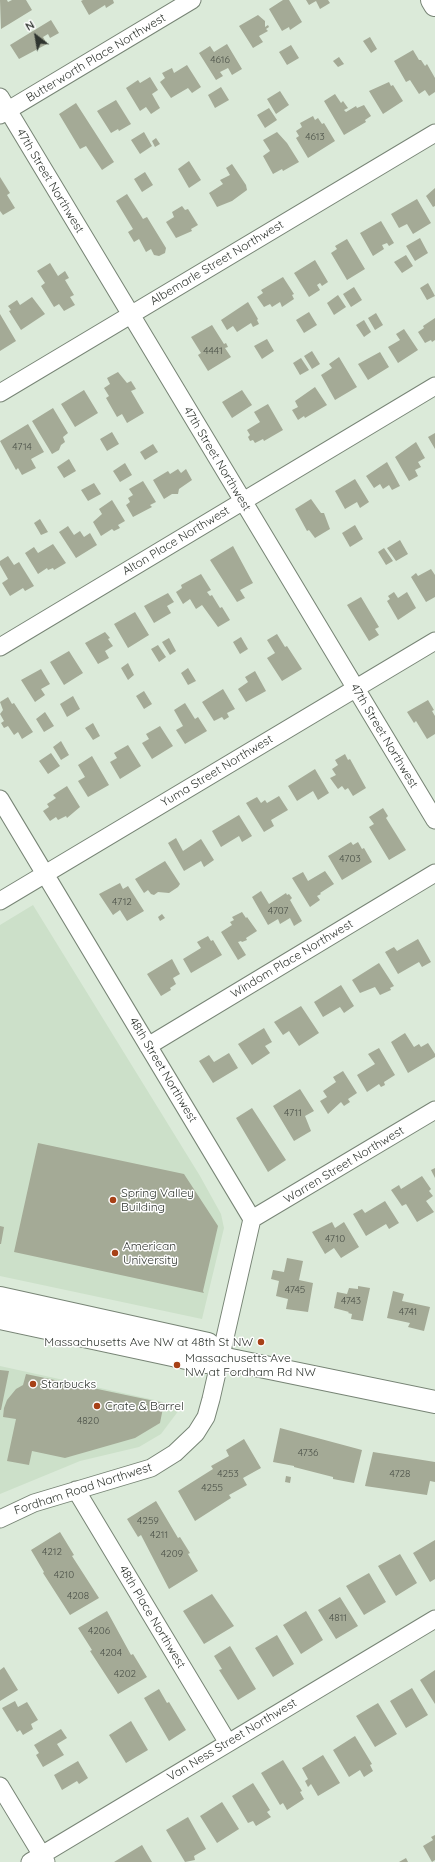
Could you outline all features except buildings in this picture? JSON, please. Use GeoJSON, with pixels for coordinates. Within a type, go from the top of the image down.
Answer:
{"type":"FeatureCollection","features":[{"type":"Feature","properties":{"kind":"main road"},"geometry":{"type":"LineString","coordinates":[[432,0],[435,5]]}},
{"type":"Feature","properties":{"kind":"main road"},"geometry":{"type":"LineString","coordinates":[[0,1298],[208,1344],[221,1358]]}},
{"type":"Feature","properties":{"kind":"main road"},"geometry":{"type":"LineString","coordinates":[[0,1318],[205,1362],[221,1358],[435,1402]]}},
{"type":"Feature","properties":{"kind":"street","name":"Butterworth Place Northwest"},"geometry":{"type":"LineString","coordinates":[[3,107],[192,0]]}},
{"type":"Feature","properties":{"kind":"street","name":"47th Street Northwest"},"geometry":{"type":"LineString","coordinates":[[3,107],[131,315],[435,820]]}},
{"type":"Feature","properties":{"kind":"street","name":"Albemarle Street Northwest"},"geometry":{"type":"LineString","coordinates":[[0,394],[435,133]]}},
{"type":"Feature","properties":{"kind":"street","name":"Alton Place Northwest"},"geometry":{"type":"LineString","coordinates":[[0,647],[435,386]]}},
{"type":"Feature","properties":{"kind":"street","name":"Yuma Street Northwest"},"geometry":{"type":"LineString","coordinates":[[0,901],[435,641]]}},
{"type":"Feature","properties":{"kind":"street","name":"48th Street Northwest"},"geometry":{"type":"LineString","coordinates":[[0,799],[252,1219]]}},
{"type":"Feature","properties":{"kind":"street","name":"Windom Place Northwest"},"geometry":{"type":"LineString","coordinates":[[148,1046],[435,873]]}},
{"type":"Feature","properties":{"kind":"street","name":"Warren Street Northwest"},"geometry":{"type":"LineString","coordinates":[[252,1219],[435,1110]]}},
{"type":"Feature","properties":{"kind":"street"},"geometry":{"type":"LineString","coordinates":[[221,1358],[252,1219]]}},
{"type":"Feature","properties":{"kind":"street","name":"Fordham Road Northwest"},"geometry":{"type":"LineString","coordinates":[[0,1519],[34,1503],[151,1468],[168,1459],[183,1447],[196,1433],[206,1417],[221,1358]]}},
{"type":"Feature","properties":{"kind":"street","name":"48th Place Northwest"},"geometry":{"type":"LineString","coordinates":[[76,1490],[228,1743]]}},
{"type":"Feature","properties":{"kind":"street","name":"Van Ness Street Northwest"},"geometry":{"type":"LineString","coordinates":[[39,1860],[228,1743],[435,1619]]}},
{"type":"Feature","properties":{"kind":"street"},"geometry":{"type":"LineString","coordinates":[[0,1786],[39,1860]]}},
{"type":"Feature","properties":{"kind":"shaded area"},"geometry":{"type":"Polygon","coordinates":[[[33,905],[200,1176],[221,1214],[224,1228],[202,1319],[0,1276],[0,925],[33,905]]]}},
{"type":"Feature","properties":{"kind":"shaded area"},"geometry":{"type":"Polygon","coordinates":[[[0,1366],[182,1406],[161,1434],[139,1447],[80,1461],[0,1494],[0,1366]]]}},
{"type":"Feature","properties":{"kind":"place","name":"Spring Valley Building"},"geometry":{"type":"Point","coordinates":[113,1200]}},
{"type":"Feature","properties":{"kind":"place","name":"American University"},"geometry":{"type":"Point","coordinates":[115,1253]}},
{"type":"Feature","properties":{"kind":"place","name":"Massachusetts Ave NW at 48th St NW"},"geometry":{"type":"Point","coordinates":[261,1342]}},
{"type":"Feature","properties":{"kind":"place","name":"Massachusetts Ave NW at Fordham Rd NW"},"geometry":{"type":"Point","coordinates":[177,1365]}},
{"type":"Feature","properties":{"kind":"place","name":"Starbucks"},"geometry":{"type":"Point","coordinates":[33,1384]}},
{"type":"Feature","properties":{"kind":"place","name":"Crate & Barrel"},"geometry":{"type":"Point","coordinates":[97,1406]}}]}
